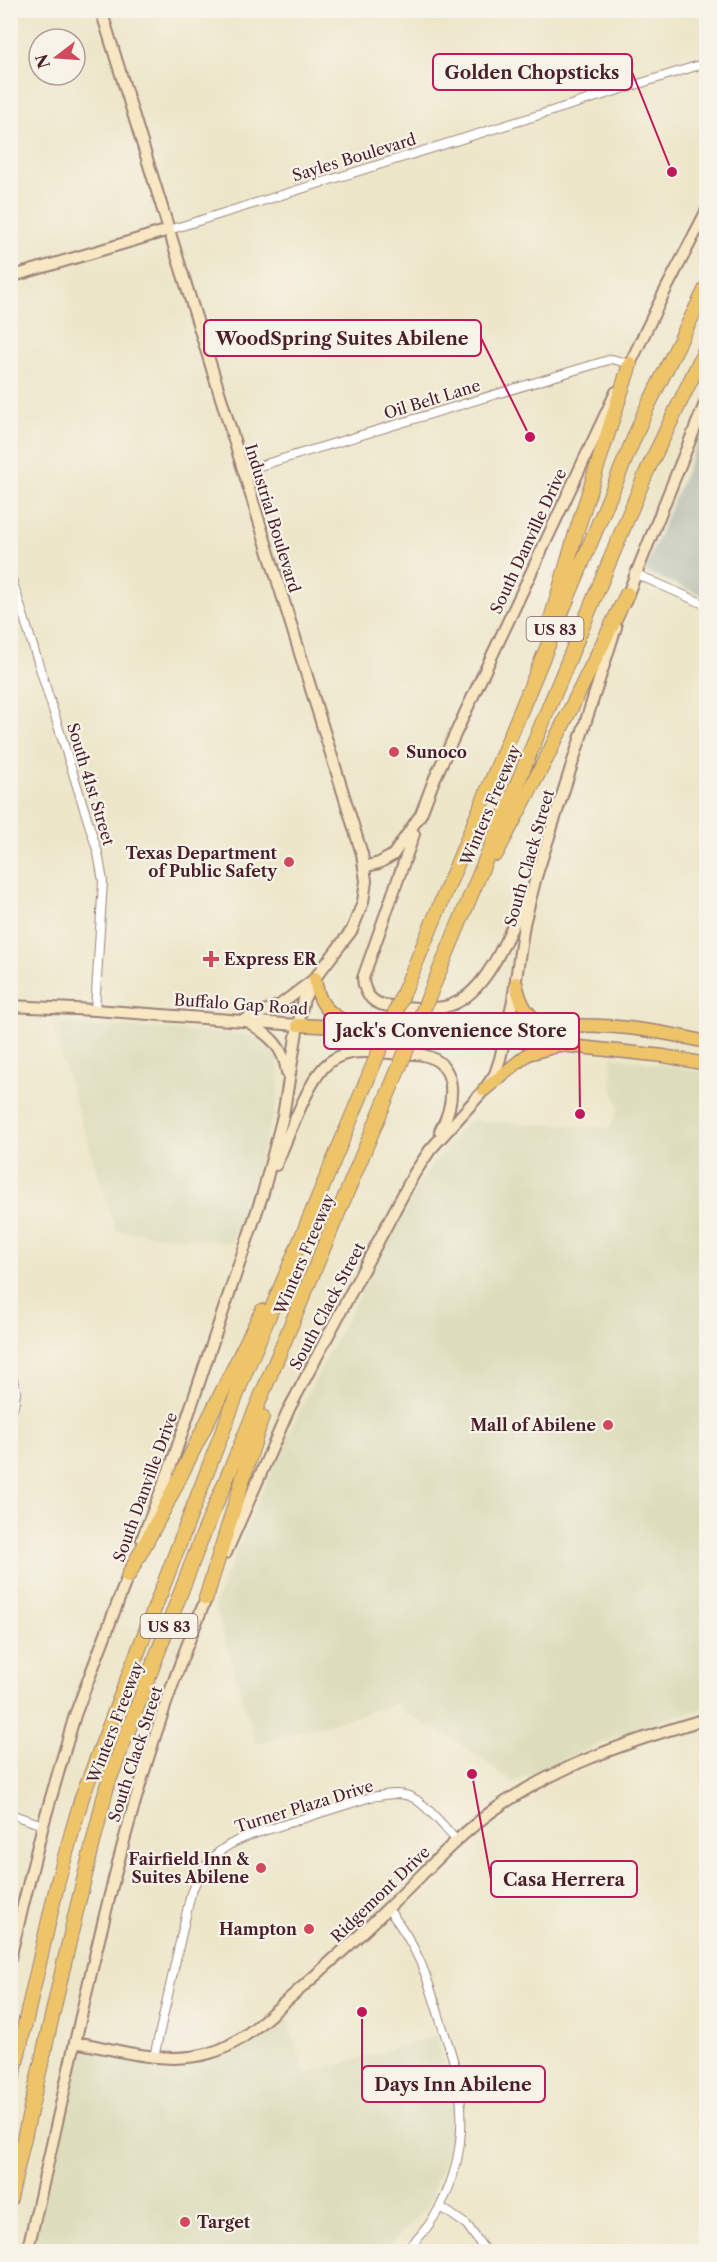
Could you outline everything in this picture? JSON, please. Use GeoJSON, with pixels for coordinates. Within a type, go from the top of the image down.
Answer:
{"type":"FeatureCollection","features":[{"type":"Feature","properties":{"kind":"highway","name":"Winters Freeway"},"geometry":{"type":"LineString","coordinates":[[10,2089],[58,1881],[82,1797],[245,1373],[644,414],[706,288]]}},
{"type":"Feature","properties":{"kind":"highway","name":"Winters Freeway"},"geometry":{"type":"LineString","coordinates":[[10,2199],[107,1786],[200,1542],[284,1346],[647,471],[706,348]]}},
{"type":"Feature","properties":{"kind":"highway"},"geometry":{"type":"LineString","coordinates":[[531,685],[630,364]]}},
{"type":"Feature","properties":{"kind":"highway"},"geometry":{"type":"LineString","coordinates":[[454,935],[546,759],[627,594]]}},
{"type":"Feature","properties":{"kind":"highway"},"geometry":{"type":"LineString","coordinates":[[128,1576],[165,1507],[314,1208]]}},
{"type":"Feature","properties":{"kind":"highway"},"geometry":{"type":"LineString","coordinates":[[206,1598],[284,1346]]}},
{"type":"Feature","properties":{"kind":"main road","name":"Industrial Boulevard"},"geometry":{"type":"LineString","coordinates":[[101,10],[364,867],[365,891],[357,921],[315,978],[304,999],[298,1025]]}},
{"type":"Feature","properties":{"kind":"main road","name":"South Danville Drive"},"geometry":{"type":"LineString","coordinates":[[364,867],[379,863],[393,855],[421,814],[465,713],[630,364],[706,212]]}},
{"type":"Feature","properties":{"kind":"main road","name":"Sayles Boulevard"},"geometry":{"type":"LineString","coordinates":[[10,277],[169,230]]}},
{"type":"Feature","properties":{"kind":"main road","name":"South Clack Street"},"geometry":{"type":"LineString","coordinates":[[27,2252],[108,1895],[162,1716],[206,1598],[289,1409],[414,1174],[430,1150],[484,1090],[495,1074],[516,983],[524,924],[536,877],[634,573],[706,401]]}},
{"type":"Feature","properties":{"kind":"main road"},"geometry":{"type":"LineString","coordinates":[[421,814],[363,978],[366,992],[375,1001],[388,1006],[439,1007],[454,1003],[471,994],[484,980],[493,964],[536,877]]}},
{"type":"Feature","properties":{"kind":"main road"},"geometry":{"type":"LineString","coordinates":[[245,1021],[280,1005],[315,978],[324,1008],[355,1027]]}},
{"type":"Feature","properties":{"kind":"main road"},"geometry":{"type":"LineString","coordinates":[[516,983],[519,999],[524,1008],[534,1020],[546,1026]]}},
{"type":"Feature","properties":{"kind":"main road","name":"Buffalo Gap Road"},"geometry":{"type":"LineString","coordinates":[[10,1006],[298,1025],[505,1035],[523,1041],[664,1056],[706,1064]]}},
{"type":"Feature","properties":{"kind":"main road"},"geometry":{"type":"LineString","coordinates":[[245,1021],[273,1038],[285,1059],[289,1081]]}},
{"type":"Feature","properties":{"kind":"main road","name":"South Danville Drive"},"geometry":{"type":"LineString","coordinates":[[10,1958],[43,1825],[75,1715],[173,1460],[263,1193],[283,1116],[298,1025]]}},
{"type":"Feature","properties":{"kind":"main road","name":"Buffalo Gap Road"},"geometry":{"type":"LineString","coordinates":[[505,1035],[546,1026],[601,1026],[651,1031],[706,1042]]}},
{"type":"Feature","properties":{"kind":"main road"},"geometry":{"type":"LineString","coordinates":[[484,1090],[528,1054],[559,1046]]}},
{"type":"Feature","properties":{"kind":"main road"},"geometry":{"type":"LineString","coordinates":[[263,1193],[318,1074],[333,1059],[350,1052],[423,1056],[438,1061],[446,1072],[453,1096],[445,1122],[430,1150]]}},
{"type":"Feature","properties":{"kind":"main road","name":"Ridgemont Drive"},"geometry":{"type":"LineString","coordinates":[[75,2042],[170,2059],[210,2053],[236,2042],[301,1988],[388,1909],[457,1841],[491,1812],[526,1790],[556,1775],[640,1740],[706,1719]]}},
{"type":"Feature","properties":{"kind":"street","name":"Sayles Boulevard"},"geometry":{"type":"LineString","coordinates":[[169,230],[706,63]]}},
{"type":"Feature","properties":{"kind":"street","name":"Oil Belt Lane"},"geometry":{"type":"LineString","coordinates":[[243,471],[612,359],[630,364]]}},
{"type":"Feature","properties":{"kind":"street","name":"South 41st Street"},"geometry":{"type":"LineString","coordinates":[[10,573],[14,597],[98,853],[103,881],[95,1010]]}},
{"type":"Feature","properties":{"kind":"street"},"geometry":{"type":"LineString","coordinates":[[634,573],[706,605]]}},
{"type":"Feature","properties":{"kind":"street"},"geometry":{"type":"LineString","coordinates":[[10,1368],[16,1392],[14,1406],[10,1409]]}},
{"type":"Feature","properties":{"kind":"street","name":"Turner Plaza Drive"},"geometry":{"type":"LineString","coordinates":[[154,2057],[191,1893],[199,1874],[220,1850],[234,1841],[251,1835],[371,1797],[388,1794],[411,1796],[426,1808],[457,1841]]}},
{"type":"Feature","properties":{"kind":"street"},"geometry":{"type":"LineString","coordinates":[[10,1814],[43,1825]]}},
{"type":"Feature","properties":{"kind":"street"},"geometry":{"type":"LineString","coordinates":[[388,1909],[405,1930],[417,1952],[458,2078],[461,2100],[460,2142],[452,2180],[441,2206],[427,2227],[404,2252]]}},
{"type":"Feature","properties":{"kind":"street"},"geometry":{"type":"LineString","coordinates":[[441,2206],[467,2225],[486,2252]]}},
{"type":"Feature","properties":{"kind":"shaded area"},"geometry":{"type":"Polygon","coordinates":[[[706,423],[706,597],[644,571],[706,423]]]}},
{"type":"Feature","properties":{"kind":"shaded area"},"geometry":{"type":"Polygon","coordinates":[[[53,1023],[245,1035],[262,1040],[273,1049],[279,1064],[277,1101],[249,1194],[231,1243],[116,1231],[58,1047],[53,1023]]]}},
{"type":"Feature","properties":{"kind":"shaded area"},"geometry":{"type":"Polygon","coordinates":[[[611,1056],[706,1073],[706,1707],[634,1729],[513,1782],[459,1743],[405,1713],[398,1704],[256,1744],[214,1604],[270,1473],[325,1360],[417,1187],[439,1154],[469,1120],[610,1128],[619,1107],[612,1088],[611,1056]]]}},
{"type":"Feature","properties":{"kind":"shaded area"},"geometry":{"type":"Polygon","coordinates":[[[285,2012],[306,2074],[437,2035],[458,2119],[427,2208],[383,2251],[30,2252],[78,2046],[165,2064],[221,2055],[285,2012]]]}},
{"type":"Feature","properties":{"kind":"place","name":"Golden Chopsticks"},"geometry":{"type":"Point","coordinates":[672,172]}},
{"type":"Feature","properties":{"kind":"place","name":"WoodSpring Suites Abilene"},"geometry":{"type":"Point","coordinates":[530,437]}},
{"type":"Feature","properties":{"kind":"place","name":"Sunoco"},"geometry":{"type":"Point","coordinates":[394,752]}},
{"type":"Feature","properties":{"kind":"place","name":"Texas Department of Public Safety"},"geometry":{"type":"Point","coordinates":[289,862]}},
{"type":"Feature","properties":{"kind":"place","name":"Express ER"},"geometry":{"type":"Point","coordinates":[211,959]}},
{"type":"Feature","properties":{"kind":"place","name":"Jack's Convenience Store"},"geometry":{"type":"Point","coordinates":[580,1114]}},
{"type":"Feature","properties":{"kind":"place","name":"Mall of Abilene"},"geometry":{"type":"Point","coordinates":[608,1425]}},
{"type":"Feature","properties":{"kind":"place","name":"Casa Herrera"},"geometry":{"type":"Point","coordinates":[472,1774]}},
{"type":"Feature","properties":{"kind":"place","name":"Fairfield Inn & Suites Abilene"},"geometry":{"type":"Point","coordinates":[261,1868]}},
{"type":"Feature","properties":{"kind":"place","name":"Hampton"},"geometry":{"type":"Point","coordinates":[309,1929]}},
{"type":"Feature","properties":{"kind":"place","name":"Days Inn Abilene"},"geometry":{"type":"Point","coordinates":[362,2012]}},
{"type":"Feature","properties":{"kind":"place","name":"Target"},"geometry":{"type":"Point","coordinates":[185,2222]}}]}
